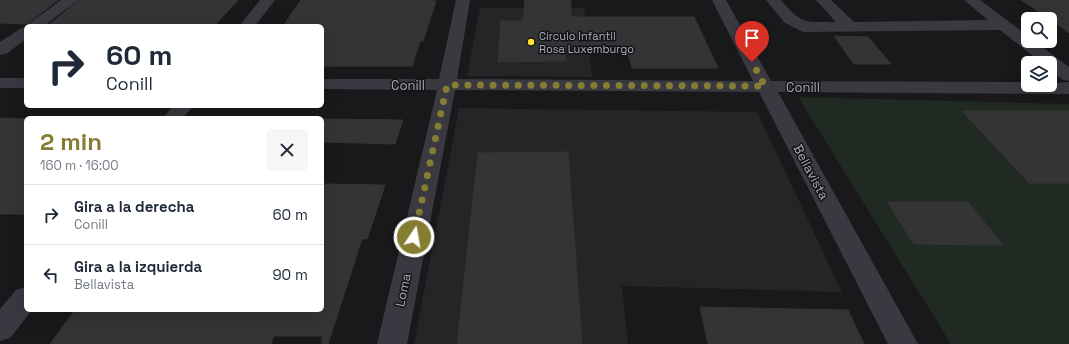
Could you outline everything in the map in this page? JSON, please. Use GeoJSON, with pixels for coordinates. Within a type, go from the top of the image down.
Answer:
{"type":"FeatureCollection","features":[{"type":"Feature","properties":{"kind":"street"},"geometry":{"type":"LineString","coordinates":[[37,24],[70,0]]}},
{"type":"Feature","properties":{"kind":"street"},"geometry":{"type":"LineString","coordinates":[[249,24],[268,0]]}},
{"type":"Feature","properties":{"kind":"street","name":"Loma"},"geometry":{"type":"LineString","coordinates":[[392,344],[447,85],[463,0]]}},
{"type":"Feature","properties":{"kind":"street","name":"Bellavista"},"geometry":{"type":"LineString","coordinates":[[719,0],[903,344]]}},
{"type":"Feature","properties":{"kind":"street"},"geometry":{"type":"LineString","coordinates":[[773,0],[790,20],[803,27],[1004,25]]}},
{"type":"Feature","properties":{"kind":"street"},"geometry":{"type":"LineString","coordinates":[[823,0],[850,27]]}},
{"type":"Feature","properties":{"kind":"street"},"geometry":{"type":"LineString","coordinates":[[971,0],[1069,76]]}},
{"type":"Feature","properties":{"kind":"street"},"geometry":{"type":"LineString","coordinates":[[0,50],[24,33]]}},
{"type":"Feature","properties":{"kind":"street"},"geometry":{"type":"LineString","coordinates":[[0,83],[24,83]]}},
{"type":"Feature","properties":{"kind":"street","name":"Conill"},"geometry":{"type":"LineString","coordinates":[[324,84],[1069,88]]}},
{"type":"Feature","properties":{"kind":"street"},"geometry":{"type":"LineString","coordinates":[[175,116],[181,108]]}},
{"type":"Feature","properties":{"kind":"street"},"geometry":{"type":"LineString","coordinates":[[0,329],[24,300]]}},
{"type":"Feature","properties":{"kind":"shaded area","name":"Círculo Infantil Rosa Luxemburgo"},"geometry":{"type":"Polygon","coordinates":[[[480,8],[584,8],[592,77],[467,76],[480,8]]]}},
{"type":"Feature","properties":{"kind":"shaded area"},"geometry":{"type":"Polygon","coordinates":[[[798,97],[1069,104],[1069,344],[951,344],[798,97]]]}},
{"type":"Feature","properties":{"kind":"shaded area"},"geometry":{"type":"Polygon","coordinates":[[[459,108],[757,112],[842,292],[622,286],[628,344],[414,344],[459,108]]]}},
{"type":"Feature","properties":{"kind":"building"},"geometry":{"type":"Polygon","coordinates":[[[0,0],[58,0],[27,24],[0,23],[0,0]]]}},
{"type":"Feature","properties":{"kind":"building"},"geometry":{"type":"Polygon","coordinates":[[[79,0],[238,0],[216,24],[50,24],[79,0]]]}},
{"type":"Feature","properties":{"kind":"building"},"geometry":{"type":"Polygon","coordinates":[[[301,0],[436,1],[423,41],[420,41],[412,66],[324,66],[324,24],[284,24],[301,0]]]}},
{"type":"Feature","properties":{"kind":"building"},"geometry":{"type":"Polygon","coordinates":[[[525,0],[571,0],[571,17],[694,17],[718,68],[632,68],[626,45],[565,45],[566,61],[498,62],[501,21],[523,21],[525,0]]]}},
{"type":"Feature","properties":{"kind":"building"},"geometry":{"type":"Polygon","coordinates":[[[1021,0],[1069,0],[1069,33],[1057,24],[1057,12],[1039,12],[1021,0]]]}},
{"type":"Feature","properties":{"kind":"building"},"geometry":{"type":"Polygon","coordinates":[[[834,36],[868,37],[891,64],[854,64],[834,36]]]}},
{"type":"Feature","properties":{"kind":"building"},"geometry":{"type":"Polygon","coordinates":[[[962,111],[1069,111],[1069,183],[1029,183],[962,111]]]}},
{"type":"Feature","properties":{"kind":"building"},"geometry":{"type":"Polygon","coordinates":[[[0,118],[24,119],[24,214],[0,214],[0,118]]]}},
{"type":"Feature","properties":{"kind":"building"},"geometry":{"type":"Polygon","coordinates":[[[324,119],[403,120],[395,144],[324,142],[324,119]]]}},
{"type":"Feature","properties":{"kind":"building"},"geometry":{"type":"Polygon","coordinates":[[[568,152],[582,344],[457,344],[478,153],[568,152]]]}},
{"type":"Feature","properties":{"kind":"building"},"geometry":{"type":"Polygon","coordinates":[[[324,184],[385,185],[367,239],[362,239],[328,344],[322,344],[322,336],[274,336],[271,344],[50,344],[74,312],[324,312],[324,184]]]}},
{"type":"Feature","properties":{"kind":"building"},"geometry":{"type":"Polygon","coordinates":[[[887,202],[968,202],[1003,245],[914,244],[887,202]]]}},
{"type":"Feature","properties":{"kind":"building"},"geometry":{"type":"Polygon","coordinates":[[[700,307],[848,310],[864,344],[708,344],[700,307]]]}},
{"type":"Feature","properties":{"kind":"place","name":"Círculo Infantil Rosa Luxemburgo"},"geometry":{"type":"Point","coordinates":[531,42]}},
{"type":"Feature","properties":{"kind":"route"},"geometry":{"type":"LineString","coordinates":[[414,237],[447,85],[765,86],[752,62]]}}]}
